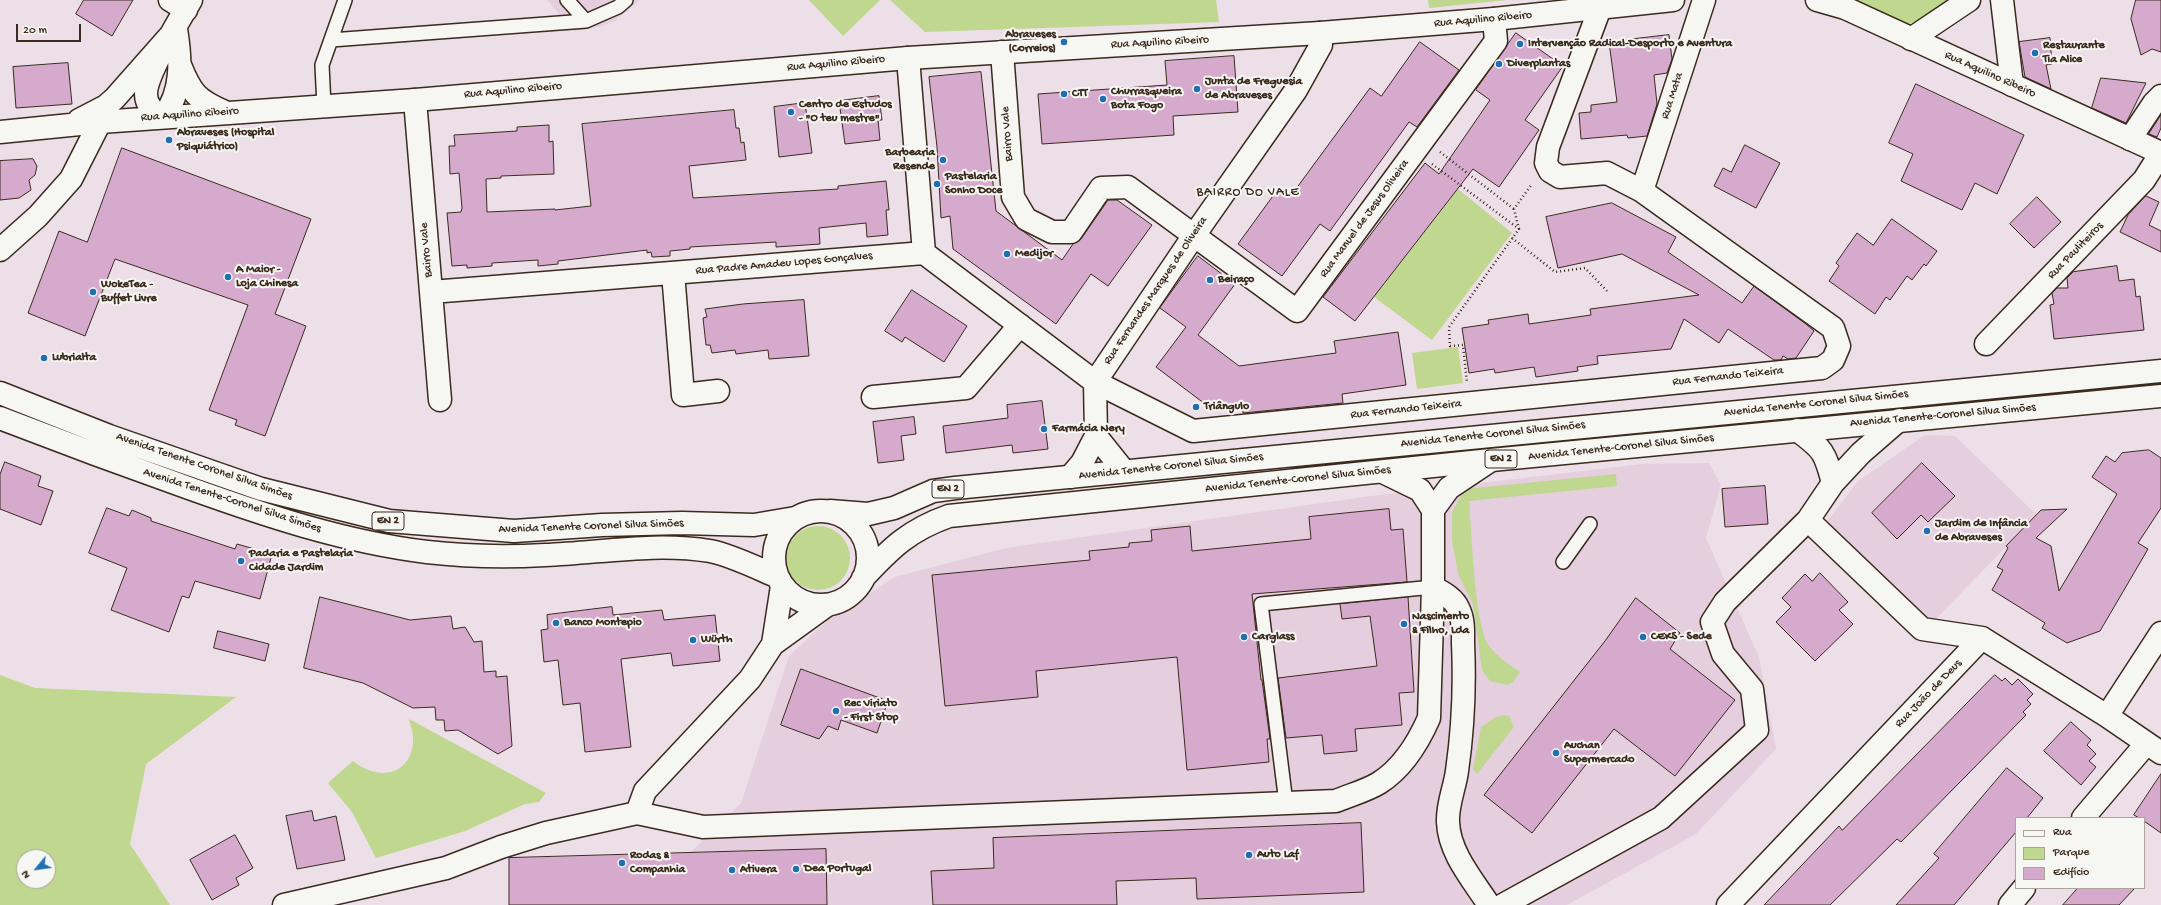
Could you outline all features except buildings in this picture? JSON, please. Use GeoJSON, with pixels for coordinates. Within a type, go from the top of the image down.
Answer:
{"type":"FeatureCollection","features":[{"type":"Feature","properties":{"kind":"street","name":"Rua Aquilino Ribeiro"},"geometry":{"type":"LineString","coordinates":[[0,132],[100,122],[225,112],[415,100],[908,58],[1320,34],[1494,19],[1673,0]]}},
{"type":"Feature","properties":{"kind":"street","name":"Rua Mata"},"geometry":{"type":"LineString","coordinates":[[1642,191],[1704,0]]}},
{"type":"Feature","properties":{"kind":"street","name":"Rua Aquilino Ribeiro"},"geometry":{"type":"LineString","coordinates":[[1817,0],[1845,8],[2161,153]]}},
{"type":"Feature","properties":{"kind":"street"},"geometry":{"type":"LineString","coordinates":[[1911,39],[1969,0]]}},
{"type":"Feature","properties":{"kind":"street"},"geometry":{"type":"LineString","coordinates":[[2002,0],[2012,85]]}},
{"type":"Feature","properties":{"kind":"street"},"geometry":{"type":"LineString","coordinates":[[1546,163],[1548,148],[1600,8]]}},
{"type":"Feature","properties":{"kind":"street"},"geometry":{"type":"LineString","coordinates":[[181,10],[180,65],[176,94],[172,104],[163,117],[156,114],[151,108],[146,94],[149,76],[181,10]]}},
{"type":"Feature","properties":{"kind":"street"},"geometry":{"type":"LineString","coordinates":[[68,125],[106,106],[115,98],[181,10]]}},
{"type":"Feature","properties":{"kind":"street","name":"Rua Manuel de Jesus Oliveira"},"geometry":{"type":"LineString","coordinates":[[1194,234],[1297,311],[1496,41],[1494,19]]}},
{"type":"Feature","properties":{"kind":"street","name":"Rua Fernandes Marques de Oliveira"},"geometry":{"type":"LineString","coordinates":[[1095,382],[1194,234],[1296,90],[1321,45],[1320,34]]}},
{"type":"Feature","properties":{"kind":"street","name":"Bairro Vale"},"geometry":{"type":"LineString","coordinates":[[1002,52],[1013,197],[1026,219],[1052,232],[1071,232],[1102,188],[1128,187],[1194,234]]}},
{"type":"Feature","properties":{"kind":"street"},"geometry":{"type":"LineString","coordinates":[[908,58],[924,253],[1095,382],[1096,436],[1082,463],[1070,477]]}},
{"type":"Feature","properties":{"kind":"street"},"geometry":{"type":"LineString","coordinates":[[180,65],[191,90],[198,98],[225,112]]}},
{"type":"Feature","properties":{"kind":"street"},"geometry":{"type":"LineString","coordinates":[[2130,139],[2154,103],[2161,96]]}},
{"type":"Feature","properties":{"kind":"street","name":"Bairro Vale"},"geometry":{"type":"LineString","coordinates":[[415,100],[440,400]]}},
{"type":"Feature","properties":{"kind":"street"},"geometry":{"type":"LineString","coordinates":[[0,250],[38,216],[71,179],[100,122]]}},
{"type":"Feature","properties":{"kind":"street","name":"Rua Pauliteiros"},"geometry":{"type":"LineString","coordinates":[[1986,344],[2144,180],[2161,153]]}},
{"type":"Feature","properties":{"kind":"street","name":"Rua Fernando Teixeira"},"geometry":{"type":"LineString","coordinates":[[1095,382],[1193,431],[1822,368],[1833,360],[1839,346],[1833,328],[1642,191],[1607,173],[1560,177],[1550,171],[1546,163]]}},
{"type":"Feature","properties":{"kind":"street","name":"Rua Padre Amadeu Lopes Gonçalves"},"geometry":{"type":"LineString","coordinates":[[431,292],[924,253]]}},
{"type":"Feature","properties":{"kind":"street"},"geometry":{"type":"LineString","coordinates":[[674,273],[683,395],[718,391]]}},
{"type":"Feature","properties":{"kind":"street"},"geometry":{"type":"LineString","coordinates":[[873,397],[966,388],[1020,325]]}},
{"type":"Feature","properties":{"kind":"street","name":"Avenida Tenente Coronel Silva Simões"},"geometry":{"type":"LineString","coordinates":[[830,512],[868,514],[894,508],[933,491],[1124,471],[2161,371]]}},
{"type":"Feature","properties":{"kind":"street","name":"Avenida Tenente Coronel Silva Simões"},"geometry":{"type":"LineString","coordinates":[[0,393],[109,436],[261,489],[389,521],[514,531],[602,525],[682,523],[754,525],[795,518]]}},
{"type":"Feature","properties":{"kind":"street","name":"Avenida Tenente-Coronel Silva Simões"},"geometry":{"type":"LineString","coordinates":[[863,578],[891,549],[906,537],[925,524],[949,516],[1491,460],[2161,396]]}},
{"type":"Feature","properties":{"kind":"street","name":"Avenida Tenente-Coronel Silva Simões"},"geometry":{"type":"LineString","coordinates":[[0,418],[228,502],[298,525],[337,535],[428,552],[544,556],[649,547],[712,551],[780,581]]}},
{"type":"Feature","properties":{"kind":"street"},"geometry":{"type":"LineString","coordinates":[[1503,905],[1661,818],[1757,730],[1752,689],[1723,654],[1712,622],[1725,602],[1808,520],[1833,483],[1861,453],[1899,420]]}},
{"type":"Feature","properties":{"kind":"street"},"geometry":{"type":"LineString","coordinates":[[1797,430],[1818,445],[1826,456],[1833,483]]}},
{"type":"Feature","properties":{"kind":"street"},"geometry":{"type":"LineString","coordinates":[[1096,436],[1124,471]]}},
{"type":"Feature","properties":{"kind":"street"},"geometry":{"type":"LineString","coordinates":[[1433,510],[1449,488],[1491,460]]}},
{"type":"Feature","properties":{"kind":"street"},"geometry":{"type":"LineString","coordinates":[[284,905],[446,868],[501,846],[546,833],[637,812],[703,827],[1336,801],[1379,783],[1409,755],[1429,718],[1433,587],[1433,510],[1420,490],[1383,472]]}},
{"type":"Feature","properties":{"kind":"street","name":"EN 2"},"geometry":{"type":"LineString","coordinates":[[812,511],[830,512],[844,516],[855,525],[863,537],[867,550],[867,564],[863,578],[854,591],[842,600],[827,605],[811,604],[797,599],[780,581],[774,564],[774,551],[778,538],[785,526],[795,518],[812,511]]}},
{"type":"Feature","properties":{"kind":"street"},"geometry":{"type":"LineString","coordinates":[[1808,520],[1922,630],[1982,638],[2107,716],[2153,749],[2084,817]]}},
{"type":"Feature","properties":{"kind":"street"},"geometry":{"type":"LineString","coordinates":[[773,644],[780,581]]}},
{"type":"Feature","properties":{"kind":"street"},"geometry":{"type":"LineString","coordinates":[[1433,587],[1446,594],[1458,606],[1462,618],[1465,674],[1463,715],[1457,771],[1448,821],[1451,840],[1458,857],[1489,905]]}},
{"type":"Feature","properties":{"kind":"street"},"geometry":{"type":"LineString","coordinates":[[637,812],[645,791],[750,679],[773,644],[827,605]]}},
{"type":"Feature","properties":{"kind":"street"},"geometry":{"type":"LineString","coordinates":[[2107,716],[2161,633]]}},
{"type":"Feature","properties":{"kind":"street","name":"Rua João de Deus"},"geometry":{"type":"LineString","coordinates":[[1728,905],[1982,638]]}},
{"type":"Feature","properties":{"kind":"street"},"geometry":{"type":"LineString","coordinates":[[2010,905],[2023,889]]}},
{"type":"Feature","properties":{"kind":"lane"},"geometry":{"type":"LineString","coordinates":[[324,106],[322,65],[345,0]]}},
{"type":"Feature","properties":{"kind":"lane"},"geometry":{"type":"LineString","coordinates":[[567,0],[586,21]]}},
{"type":"Feature","properties":{"kind":"lane"},"geometry":{"type":"LineString","coordinates":[[331,40],[586,21],[618,7],[626,0]]}},
{"type":"Feature","properties":{"kind":"lane"},"geometry":{"type":"LineString","coordinates":[[1563,562],[1590,524]]}},
{"type":"Feature","properties":{"kind":"lane"},"geometry":{"type":"LineString","coordinates":[[1286,803],[1261,604],[1433,587]]}},
{"type":"Feature","properties":{"kind":"path"},"geometry":{"type":"LineString","coordinates":[[1419,145],[1514,209],[1519,229]]}},
{"type":"Feature","properties":{"kind":"path"},"geometry":{"type":"LineString","coordinates":[[1419,145],[1519,229]]}},
{"type":"Feature","properties":{"kind":"path"},"geometry":{"type":"LineString","coordinates":[[1514,209],[1546,163]]}},
{"type":"Feature","properties":{"kind":"path"},"geometry":{"type":"LineString","coordinates":[[1469,403],[1463,345],[1450,346],[1449,327],[1519,229]]}},
{"type":"Feature","properties":{"kind":"path"},"geometry":{"type":"LineString","coordinates":[[1512,238],[1556,272],[1585,268],[1607,290]]}},
{"type":"Feature","properties":{"kind":"shaded area"},"geometry":{"type":"Polygon","coordinates":[[[547,0],[640,0],[615,21],[599,27],[574,31],[547,0]]]}},
{"type":"Feature","properties":{"kind":"shaded area","name":"Jardim de Infância de Abraveses"},"geometry":{"type":"Polygon","coordinates":[[[1925,435],[1955,436],[2037,515],[1930,625],[1826,523],[1858,481],[1925,435]]]}},
{"type":"Feature","properties":{"kind":"shaded area"},"geometry":{"type":"Polygon","coordinates":[[[1709,463],[1721,485],[1706,538],[1759,657],[1776,749],[1696,834],[1567,905],[637,905],[741,803],[789,656],[829,619],[895,577],[1006,548],[1371,496],[1642,464],[1709,463]]]}},
{"type":"Feature","properties":{"kind":"green space"},"geometry":{"type":"Polygon","coordinates":[[[809,0],[880,0],[843,36],[809,0]]]}},
{"type":"Feature","properties":{"kind":"green space"},"geometry":{"type":"Polygon","coordinates":[[[890,0],[1216,0],[1219,22],[925,32],[890,0]]]}},
{"type":"Feature","properties":{"kind":"green space"},"geometry":{"type":"Polygon","coordinates":[[[1428,0],[1507,0],[1429,8],[1428,0]]]}},
{"type":"Feature","properties":{"kind":"green space"},"geometry":{"type":"Polygon","coordinates":[[[1854,0],[1947,0],[1922,20],[1908,24],[1854,0]]]}},
{"type":"Feature","properties":{"kind":"green space"},"geometry":{"type":"Polygon","coordinates":[[[1458,189],[1512,233],[1432,340],[1374,297],[1458,189]]]}},
{"type":"Feature","properties":{"kind":"green space"},"geometry":{"type":"Polygon","coordinates":[[[1458,347],[1463,383],[1417,389],[1412,353],[1458,347]]]}},
{"type":"Feature","properties":{"kind":"green space"},"geometry":{"type":"Polygon","coordinates":[[[1616,474],[1617,486],[1469,501],[1477,598],[1484,635],[1489,646],[1496,654],[1520,672],[1513,682],[1507,685],[1490,681],[1482,670],[1473,604],[1458,574],[1452,540],[1452,512],[1465,489],[1616,474]]]}},
{"type":"Feature","properties":{"kind":"green space"},"geometry":{"type":"Polygon","coordinates":[[[812,526],[824,526],[841,535],[848,546],[850,558],[848,570],[841,581],[824,590],[812,590],[800,585],[791,576],[786,564],[786,552],[791,540],[800,531],[812,526]]]}},
{"type":"Feature","properties":{"kind":"green space"},"geometry":{"type":"Polygon","coordinates":[[[0,675],[35,688],[236,697],[146,764],[130,844],[170,905],[0,905],[0,675]]]}},
{"type":"Feature","properties":{"kind":"green space"},"geometry":{"type":"Polygon","coordinates":[[[1505,715],[1509,716],[1514,727],[1477,774],[1473,769],[1481,727],[1496,717],[1505,715]]]}},
{"type":"Feature","properties":{"kind":"green space"},"geometry":{"type":"Polygon","coordinates":[[[409,719],[546,793],[539,802],[525,804],[465,831],[376,858],[352,812],[328,783],[353,761],[362,767],[381,773],[398,769],[405,763],[410,755],[413,743],[413,734],[409,719]]]}},
{"type":"Feature","properties":{"kind":"place","name":"Abraveses (Correios)"},"geometry":{"type":"Point","coordinates":[1064,42]}},
{"type":"Feature","properties":{"kind":"place","name":"Intervenção Radical-Desporto e Aventura"},"geometry":{"type":"Point","coordinates":[1520,44]}},
{"type":"Feature","properties":{"kind":"place","name":"Restaurante Tia Alice"},"geometry":{"type":"Point","coordinates":[2035,53]}},
{"type":"Feature","properties":{"kind":"place","name":"Diverplantas"},"geometry":{"type":"Point","coordinates":[1499,64]}},
{"type":"Feature","properties":{"kind":"place","name":"Junta de Freguesia de Abraveses"},"geometry":{"type":"Point","coordinates":[1197,89]}},
{"type":"Feature","properties":{"kind":"place","name":"CTT"},"geometry":{"type":"Point","coordinates":[1064,94]}},
{"type":"Feature","properties":{"kind":"place","name":"Churrasqueira Bota Fogo"},"geometry":{"type":"Point","coordinates":[1103,99]}},
{"type":"Feature","properties":{"kind":"place","name":"Centro de Estudos - \"O teu mestre\""},"geometry":{"type":"Point","coordinates":[791,112]}},
{"type":"Feature","properties":{"kind":"place","name":"Abraveses (Hospital Psiquiátrico)"},"geometry":{"type":"Point","coordinates":[169,140]}},
{"type":"Feature","properties":{"kind":"place","name":"Barbearia Resende"},"geometry":{"type":"Point","coordinates":[943,160]}},
{"type":"Feature","properties":{"kind":"place","name":"Pastelaria Sonho Doce"},"geometry":{"type":"Point","coordinates":[937,184]}},
{"type":"Feature","properties":{"kind":"place","name":"Medijor"},"geometry":{"type":"Point","coordinates":[1007,254]}},
{"type":"Feature","properties":{"kind":"place","name":"A Maior - Loja Chinesa"},"geometry":{"type":"Point","coordinates":[228,277]}},
{"type":"Feature","properties":{"kind":"place","name":"Beiraço"},"geometry":{"type":"Point","coordinates":[1210,280]}},
{"type":"Feature","properties":{"kind":"place","name":"WokeTea - Buffet Livre"},"geometry":{"type":"Point","coordinates":[93,292]}},
{"type":"Feature","properties":{"kind":"place","name":"Lubrialta"},"geometry":{"type":"Point","coordinates":[44,358]}},
{"type":"Feature","properties":{"kind":"place","name":"Triângulo"},"geometry":{"type":"Point","coordinates":[1196,407]}},
{"type":"Feature","properties":{"kind":"place","name":"Farmácia Nery"},"geometry":{"type":"Point","coordinates":[1044,429]}},
{"type":"Feature","properties":{"kind":"place","name":"Jardim de Infância de Abraveses"},"geometry":{"type":"Point","coordinates":[1927,531]}},
{"type":"Feature","properties":{"kind":"place","name":"Padaria e Pastelaria Cidade Jardim"},"geometry":{"type":"Point","coordinates":[241,561]}},
{"type":"Feature","properties":{"kind":"place","name":"Banco Montepio"},"geometry":{"type":"Point","coordinates":[556,623]}},
{"type":"Feature","properties":{"kind":"place","name":"Nascimento & Filho, Lda"},"geometry":{"type":"Point","coordinates":[1404,624]}},
{"type":"Feature","properties":{"kind":"place","name":"Carglass"},"geometry":{"type":"Point","coordinates":[1244,637]}},
{"type":"Feature","properties":{"kind":"place","name":"CEKS - Sede"},"geometry":{"type":"Point","coordinates":[1643,637]}},
{"type":"Feature","properties":{"kind":"place","name":"Würth"},"geometry":{"type":"Point","coordinates":[693,640]}},
{"type":"Feature","properties":{"kind":"place","name":"Rec Viriato - First Stop"},"geometry":{"type":"Point","coordinates":[836,711]}},
{"type":"Feature","properties":{"kind":"place","name":"Auchan Supermercado"},"geometry":{"type":"Point","coordinates":[1556,753]}},
{"type":"Feature","properties":{"kind":"place","name":"Auto Laf"},"geometry":{"type":"Point","coordinates":[1249,855]}},
{"type":"Feature","properties":{"kind":"place","name":"Rodas & Companhia"},"geometry":{"type":"Point","coordinates":[622,863]}},
{"type":"Feature","properties":{"kind":"place","name":"Dea Portugal"},"geometry":{"type":"Point","coordinates":[796,869]}},
{"type":"Feature","properties":{"kind":"place","name":"Ativera"},"geometry":{"type":"Point","coordinates":[732,870]}},
{"type":"Feature","properties":{"kind":"district","name":"BAIRRO DO VALE"},"geometry":{"type":"Point","coordinates":[1248,193]}}]}
